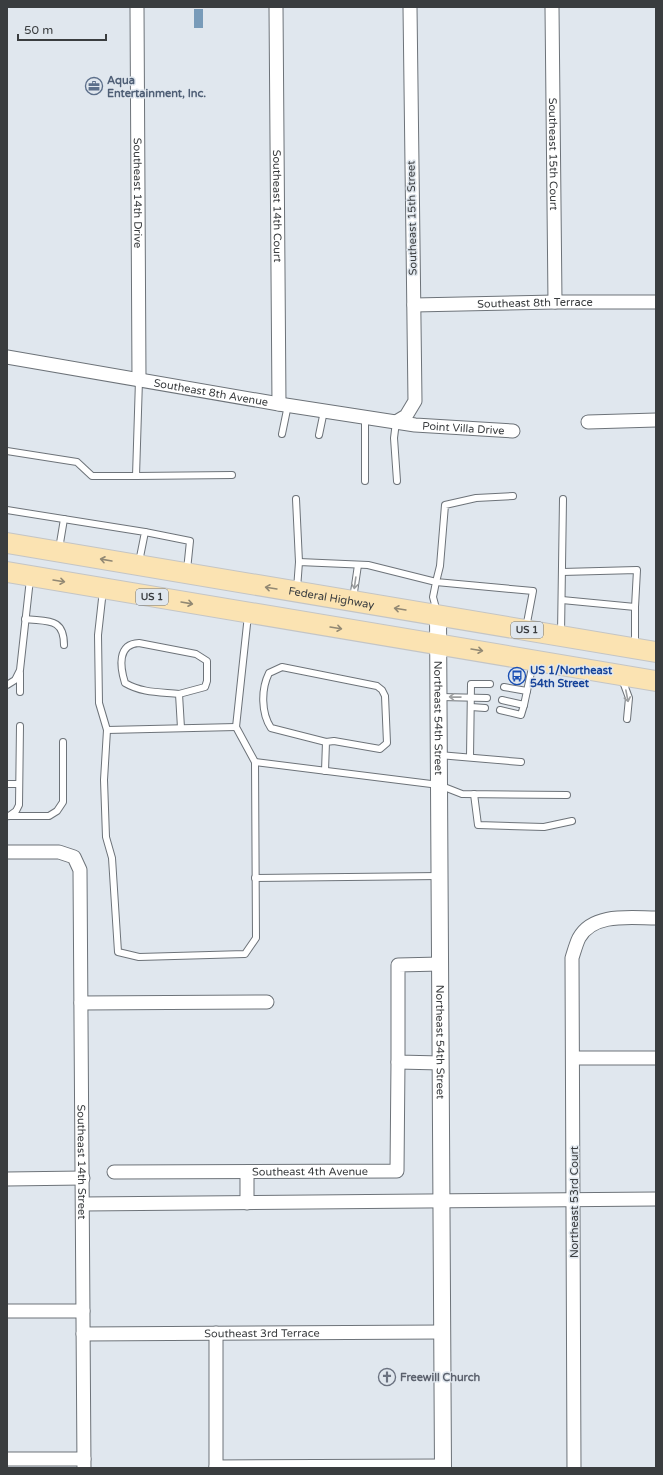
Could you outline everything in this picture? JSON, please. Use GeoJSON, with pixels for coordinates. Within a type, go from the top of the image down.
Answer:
{"type":"FeatureCollection","features":[{"type":"Feature","properties":{"kind":"main road","name":"Federal Highway"},"geometry":{"type":"LineString","coordinates":[[7,543],[656,652]]}},
{"type":"Feature","properties":{"kind":"main road"},"geometry":{"type":"LineString","coordinates":[[103,588],[113,581],[128,575],[158,569]]}},
{"type":"Feature","properties":{"kind":"main road","name":"US 1"},"geometry":{"type":"LineString","coordinates":[[7,572],[656,681]]}},
{"type":"Feature","properties":{"kind":"street","name":"Southeast 14th Drive"},"geometry":{"type":"LineString","coordinates":[[137,7],[139,380]]}},
{"type":"Feature","properties":{"kind":"street","name":"Southeast 14th Court"},"geometry":{"type":"LineString","coordinates":[[276,7],[283,405]]}},
{"type":"Feature","properties":{"kind":"street","name":"Southeast 15th Street"},"geometry":{"type":"LineString","coordinates":[[396,422],[406,416],[415,401],[410,7]]}},
{"type":"Feature","properties":{"kind":"street","name":"Southeast 15th Court"},"geometry":{"type":"LineString","coordinates":[[552,7],[555,302]]}},
{"type":"Feature","properties":{"kind":"street","name":"Southeast 8th Terrace"},"geometry":{"type":"LineString","coordinates":[[414,305],[555,302],[656,302]]}},
{"type":"Feature","properties":{"kind":"street","name":"Southeast 8th Avenue"},"geometry":{"type":"LineString","coordinates":[[7,357],[283,405],[414,425]]}},
{"type":"Feature","properties":{"kind":"street"},"geometry":{"type":"LineString","coordinates":[[588,422],[656,420]]}},
{"type":"Feature","properties":{"kind":"street","name":"Point Villa Drive"},"geometry":{"type":"LineString","coordinates":[[414,425],[513,431]]}},
{"type":"Feature","properties":{"kind":"street","name":"Northeast 54th Street"},"geometry":{"type":"LineString","coordinates":[[438,616],[443,1467]]}},
{"type":"Feature","properties":{"kind":"street","name":"Southeast 14th Street"},"geometry":{"type":"LineString","coordinates":[[7,852],[59,852],[74,857],[80,870],[84,1464]]}},
{"type":"Feature","properties":{"kind":"street","name":"Northeast 53rd Court"},"geometry":{"type":"LineString","coordinates":[[574,1468],[572,958],[579,937],[593,924],[611,918],[656,918]]}},
{"type":"Feature","properties":{"kind":"street"},"geometry":{"type":"LineString","coordinates":[[440,964],[398,965],[398,1062],[441,1063]]}},
{"type":"Feature","properties":{"kind":"street"},"geometry":{"type":"LineString","coordinates":[[81,1003],[267,1002]]}},
{"type":"Feature","properties":{"kind":"street"},"geometry":{"type":"LineString","coordinates":[[573,1058],[656,1058]]}},
{"type":"Feature","properties":{"kind":"street","name":"Southeast 4th Avenue"},"geometry":{"type":"LineString","coordinates":[[114,1172],[397,1171],[398,1062]]}},
{"type":"Feature","properties":{"kind":"street"},"geometry":{"type":"LineString","coordinates":[[247,1172],[247,1203]]}},
{"type":"Feature","properties":{"kind":"street"},"geometry":{"type":"LineString","coordinates":[[7,1179],[83,1178]]}},
{"type":"Feature","properties":{"kind":"street"},"geometry":{"type":"LineString","coordinates":[[83,1204],[656,1199]]}},
{"type":"Feature","properties":{"kind":"street"},"geometry":{"type":"LineString","coordinates":[[7,1311],[83,1311]]}},
{"type":"Feature","properties":{"kind":"street","name":"Southeast 3rd Terrace"},"geometry":{"type":"LineString","coordinates":[[83,1334],[442,1332]]}},
{"type":"Feature","properties":{"kind":"street"},"geometry":{"type":"LineString","coordinates":[[216,1333],[216,1467],[443,1467]]}},
{"type":"Feature","properties":{"kind":"street"},"geometry":{"type":"LineString","coordinates":[[7,1459],[84,1464]]}},
{"type":"Feature","properties":{"kind":"lane"},"geometry":{"type":"LineString","coordinates":[[136,476],[139,380]]}},
{"type":"Feature","properties":{"kind":"lane"},"geometry":{"type":"LineString","coordinates":[[282,434],[283,405]]}},
{"type":"Feature","properties":{"kind":"lane"},"geometry":{"type":"LineString","coordinates":[[319,435],[324,411]]}},
{"type":"Feature","properties":{"kind":"lane"},"geometry":{"type":"LineString","coordinates":[[365,417],[366,482]]}},
{"type":"Feature","properties":{"kind":"lane"},"geometry":{"type":"LineString","coordinates":[[396,422],[394,438],[397,481]]}},
{"type":"Feature","properties":{"kind":"lane"},"geometry":{"type":"LineString","coordinates":[[7,451],[77,462],[92,476],[232,475]]}},
{"type":"Feature","properties":{"kind":"lane"},"geometry":{"type":"LineString","coordinates":[[438,616],[433,597],[440,566],[445,505],[476,498],[513,496]]}},
{"type":"Feature","properties":{"kind":"lane"},"geometry":{"type":"LineString","coordinates":[[296,498],[299,562],[296,592]]}},
{"type":"Feature","properties":{"kind":"lane"},"geometry":{"type":"LineString","coordinates":[[561,636],[563,499]]}},
{"type":"Feature","properties":{"kind":"lane"},"geometry":{"type":"LineString","coordinates":[[7,510],[145,532],[190,541],[187,574]]}},
{"type":"Feature","properties":{"kind":"lane"},"geometry":{"type":"LineString","coordinates":[[58,552],[64,519]]}},
{"type":"Feature","properties":{"kind":"lane"},"geometry":{"type":"LineString","coordinates":[[138,565],[145,532]]}},
{"type":"Feature","properties":{"kind":"lane"},"geometry":{"type":"LineString","coordinates":[[299,562],[358,565],[404,573],[436,582],[533,591],[526,630]]}},
{"type":"Feature","properties":{"kind":"lane"},"geometry":{"type":"LineString","coordinates":[[352,601],[358,565]]}},
{"type":"Feature","properties":{"kind":"lane"},"geometry":{"type":"LineString","coordinates":[[562,572],[637,570],[635,648]]}},
{"type":"Feature","properties":{"kind":"lane"},"geometry":{"type":"LineString","coordinates":[[20,692],[20,670],[30,576]]}},
{"type":"Feature","properties":{"kind":"lane"},"geometry":{"type":"LineString","coordinates":[[103,588],[98,635],[98,703],[107,730],[104,780],[106,837],[112,858],[118,952],[139,957],[245,954],[256,938],[255,762],[236,727],[248,613]]}},
{"type":"Feature","properties":{"kind":"lane"},"geometry":{"type":"LineString","coordinates":[[562,600],[635,607]]}},
{"type":"Feature","properties":{"kind":"lane"},"geometry":{"type":"LineString","coordinates":[[25,619],[53,622],[60,627],[64,633],[64,646]]}},
{"type":"Feature","properties":{"kind":"lane"},"geometry":{"type":"LineString","coordinates":[[132,643],[139,643],[203,657],[207,661],[207,681],[205,687],[179,694],[150,692],[135,689],[125,683],[122,672],[122,662],[123,653],[126,646],[132,643]]}},
{"type":"Feature","properties":{"kind":"lane"},"geometry":{"type":"LineString","coordinates":[[500,710],[521,715],[534,660]]}},
{"type":"Feature","properties":{"kind":"lane"},"geometry":{"type":"LineString","coordinates":[[282,667],[369,684],[377,686],[382,690],[385,696],[387,743],[383,748],[380,749],[334,741],[326,742],[271,728],[265,719],[264,693],[269,673],[282,667]]}},
{"type":"Feature","properties":{"kind":"lane"},"geometry":{"type":"LineString","coordinates":[[7,685],[15,680],[20,670]]}},
{"type":"Feature","properties":{"kind":"lane"},"geometry":{"type":"LineString","coordinates":[[621,674],[629,698],[627,719]]}},
{"type":"Feature","properties":{"kind":"lane"},"geometry":{"type":"LineString","coordinates":[[470,757],[471,684],[490,684]]}},
{"type":"Feature","properties":{"kind":"lane"},"geometry":{"type":"LineString","coordinates":[[504,687],[527,691]]}},
{"type":"Feature","properties":{"kind":"lane"},"geometry":{"type":"LineString","coordinates":[[179,694],[181,728]]}},
{"type":"Feature","properties":{"kind":"lane"},"geometry":{"type":"LineString","coordinates":[[438,697],[487,698]]}},
{"type":"Feature","properties":{"kind":"lane"},"geometry":{"type":"LineString","coordinates":[[502,700],[524,704]]}},
{"type":"Feature","properties":{"kind":"lane"},"geometry":{"type":"LineString","coordinates":[[471,707],[485,708]]}},
{"type":"Feature","properties":{"kind":"lane"},"geometry":{"type":"LineString","coordinates":[[9,816],[19,805],[20,726]]}},
{"type":"Feature","properties":{"kind":"lane"},"geometry":{"type":"LineString","coordinates":[[107,730],[236,727]]}},
{"type":"Feature","properties":{"kind":"lane"},"geometry":{"type":"LineString","coordinates":[[9,816],[49,816],[57,811],[63,802],[63,742]]}},
{"type":"Feature","properties":{"kind":"lane"},"geometry":{"type":"LineString","coordinates":[[325,771],[326,742]]}},
{"type":"Feature","properties":{"kind":"lane"},"geometry":{"type":"LineString","coordinates":[[439,755],[521,762]]}},
{"type":"Feature","properties":{"kind":"lane"},"geometry":{"type":"LineString","coordinates":[[255,762],[439,785],[462,794],[567,795]]}},
{"type":"Feature","properties":{"kind":"lane"},"geometry":{"type":"LineString","coordinates":[[7,784],[19,784]]}},
{"type":"Feature","properties":{"kind":"lane"},"geometry":{"type":"LineString","coordinates":[[474,794],[478,826],[544,827],[572,821]]}},
{"type":"Feature","properties":{"kind":"lane"},"geometry":{"type":"LineString","coordinates":[[255,878],[440,876]]}},
{"type":"Feature","properties":{"kind":"water"},"geometry":{"type":"Polygon","coordinates":[[[194,9],[203,9],[203,28],[194,28],[194,9]]]}},
{"type":"Feature","properties":{"kind":"place","name":"Aqua Entertainment, Inc."},"geometry":{"type":"Point","coordinates":[94,86]}},
{"type":"Feature","properties":{"kind":"place","name":"US 1/Northeast 54th Street"},"geometry":{"type":"Point","coordinates":[517,676]}},
{"type":"Feature","properties":{"kind":"place","name":"Freewill Church"},"geometry":{"type":"Point","coordinates":[387,1377]}}]}
